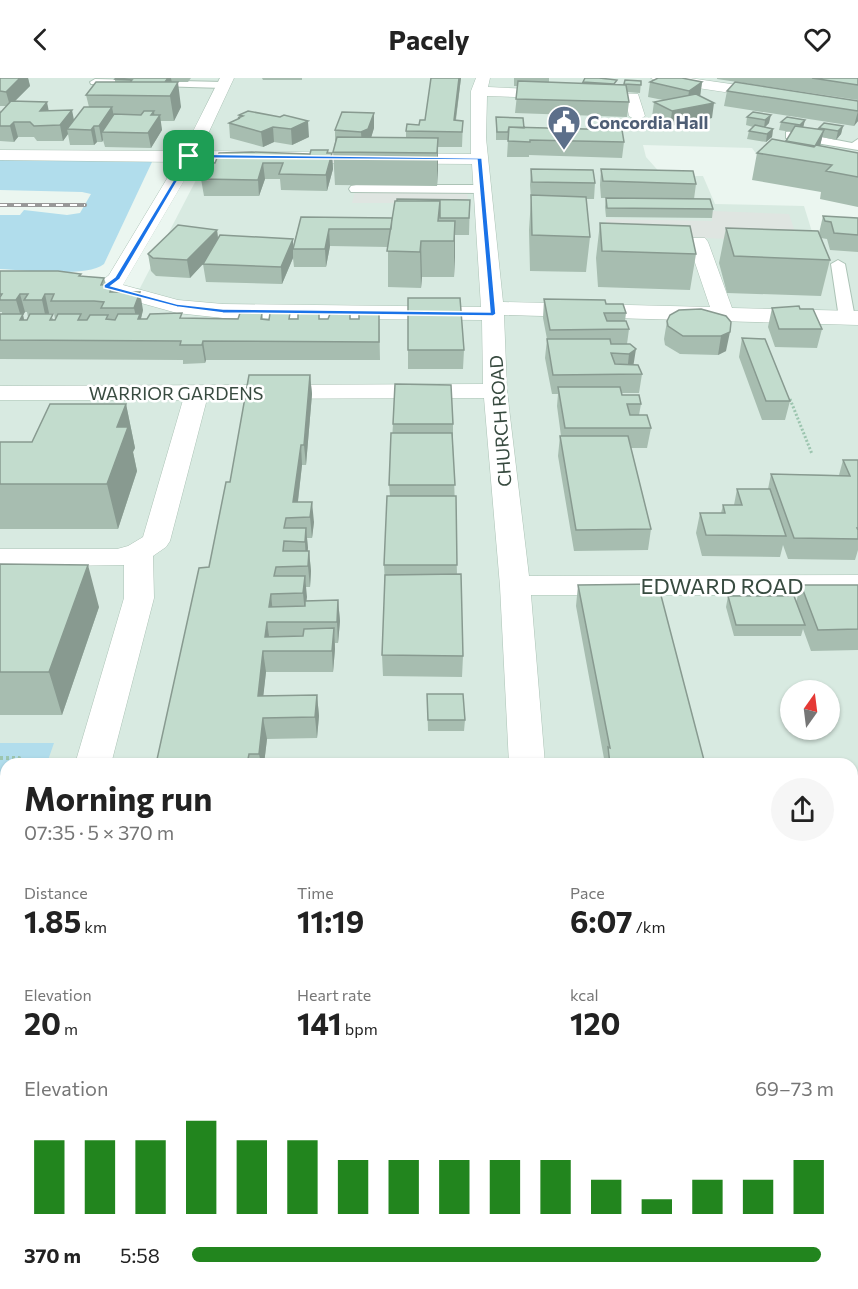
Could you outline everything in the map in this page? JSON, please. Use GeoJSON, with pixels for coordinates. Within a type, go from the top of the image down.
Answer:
{"type":"FeatureCollection","features":[{"type":"Feature","properties":{"kind":"street"},"geometry":{"type":"LineString","coordinates":[[658,78],[858,107]]}},
{"type":"Feature","properties":{"kind":"street"},"geometry":{"type":"LineString","coordinates":[[107,287],[117,279],[189,156],[225,81]]}},
{"type":"Feature","properties":{"kind":"street"},"geometry":{"type":"LineString","coordinates":[[481,84],[633,97],[637,116]]}},
{"type":"Feature","properties":{"kind":"street","name":"CHURCH ROAD"},"geometry":{"type":"LineString","coordinates":[[481,84],[478,138],[481,189],[493,311],[495,392],[515,586],[527,758]]}},
{"type":"Feature","properties":{"kind":"street"},"geometry":{"type":"LineString","coordinates":[[0,155],[480,159]]}},
{"type":"Feature","properties":{"kind":"street"},"geometry":{"type":"LineString","coordinates":[[698,242],[723,313]]}},
{"type":"Feature","properties":{"kind":"street"},"geometry":{"type":"LineString","coordinates":[[0,280],[52,280],[107,287],[177,306],[223,311],[723,313],[853,318]]}},
{"type":"Feature","properties":{"kind":"street","name":"WARRIOR GARDENS"},"geometry":{"type":"LineString","coordinates":[[0,393],[495,392]]}},
{"type":"Feature","properties":{"kind":"street"},"geometry":{"type":"LineString","coordinates":[[0,558],[117,558],[138,553],[156,541],[197,393]]}},
{"type":"Feature","properties":{"kind":"street"},"geometry":{"type":"LineString","coordinates":[[95,758],[139,598],[138,553]]}},
{"type":"Feature","properties":{"kind":"street","name":"EDWARD ROAD"},"geometry":{"type":"LineString","coordinates":[[515,586],[858,585]]}},
{"type":"Feature","properties":{"kind":"lane"},"geometry":{"type":"LineString","coordinates":[[95,82],[225,81]]}},
{"type":"Feature","properties":{"kind":"lane"},"geometry":{"type":"LineString","coordinates":[[790,135],[853,149]]}},
{"type":"Feature","properties":{"kind":"lane"},"geometry":{"type":"LineString","coordinates":[[356,189],[481,189]]}},
{"type":"Feature","properties":{"kind":"lane"},"geometry":{"type":"LineString","coordinates":[[838,264],[853,318]]}},
{"type":"Feature","properties":{"kind":"path"},"geometry":{"type":"LineString","coordinates":[[783,399],[790,399],[812,454]]}},
{"type":"Feature","properties":{"kind":"path"},"geometry":{"type":"LineString","coordinates":[[0,758],[20,758]]}},
{"type":"Feature","properties":{"kind":"shaded area"},"geometry":{"type":"Polygon","coordinates":[[[0,78],[858,78],[858,179],[762,162],[752,148],[643,145],[646,157],[663,176],[703,176],[715,204],[804,206],[813,235],[858,237],[858,758],[0,758],[0,287],[140,288],[208,157],[0,154],[0,78]]]}},
{"type":"Feature","properties":{"kind":"shaded area"},"geometry":{"type":"Polygon","coordinates":[[[0,159],[152,162],[104,264],[84,271],[54,272],[0,269],[0,215],[20,215],[24,210],[67,215],[80,213],[91,194],[0,190],[0,159]]]}},
{"type":"Feature","properties":{"kind":"shaded area"},"geometry":{"type":"Polygon","coordinates":[[[355,191],[467,191],[468,203],[352,203],[355,191]]]}},
{"type":"Feature","properties":{"kind":"shaded area"},"geometry":{"type":"Polygon","coordinates":[[[712,211],[789,214],[798,241],[606,235],[606,219],[712,221],[712,211]]]}},
{"type":"Feature","properties":{"kind":"shaded area"},"geometry":{"type":"Polygon","coordinates":[[[0,743],[54,743],[49,758],[0,758],[0,743]]]}},
{"type":"Feature","properties":{"kind":"building"},"geometry":{"type":"Polygon","coordinates":[[[0,78],[20,78],[6,92],[0,91],[0,78]]]}},
{"type":"Feature","properties":{"kind":"building"},"geometry":{"type":"Polygon","coordinates":[[[116,78],[168,78],[165,82],[130,82],[132,80],[116,78]]]}},
{"type":"Feature","properties":{"kind":"building"},"geometry":{"type":"Polygon","coordinates":[[[431,78],[459,78],[454,120],[463,121],[462,132],[406,131],[407,124],[419,125],[420,120],[425,120],[431,78]]]}},
{"type":"Feature","properties":{"kind":"building"},"geometry":{"type":"Polygon","coordinates":[[[585,78],[617,80],[614,84],[583,82],[585,78]]]}},
{"type":"Feature","properties":{"kind":"building"},"geometry":{"type":"Polygon","coordinates":[[[658,78],[682,78],[702,82],[689,91],[650,82],[658,78]]]}},
{"type":"Feature","properties":{"kind":"building"},"geometry":{"type":"Polygon","coordinates":[[[812,78],[858,78],[858,85],[812,78]]]}},
{"type":"Feature","properties":{"kind":"building"},"geometry":{"type":"Polygon","coordinates":[[[625,80],[641,81],[641,85],[624,84],[625,80]]]}},
{"type":"Feature","properties":{"kind":"building"},"geometry":{"type":"Polygon","coordinates":[[[518,81],[626,85],[629,102],[516,99],[518,81]]]}},
{"type":"Feature","properties":{"kind":"building"},"geometry":{"type":"Polygon","coordinates":[[[96,82],[178,82],[170,96],[86,95],[96,82]]]}},
{"type":"Feature","properties":{"kind":"building"},"geometry":{"type":"Polygon","coordinates":[[[735,82],[858,101],[858,111],[727,91],[735,82]]]}},
{"type":"Feature","properties":{"kind":"building"},"geometry":{"type":"Polygon","coordinates":[[[696,94],[714,103],[672,111],[654,102],[696,94]]]}},
{"type":"Feature","properties":{"kind":"building"},"geometry":{"type":"Polygon","coordinates":[[[11,101],[47,102],[40,111],[72,110],[60,125],[34,126],[30,122],[14,122],[10,126],[0,126],[0,113],[11,101]]]}},
{"type":"Feature","properties":{"kind":"building"},"geometry":{"type":"Polygon","coordinates":[[[84,107],[112,107],[99,126],[94,126],[91,130],[67,129],[84,107]]]}},
{"type":"Feature","properties":{"kind":"building"},"geometry":{"type":"Polygon","coordinates":[[[144,111],[154,111],[151,115],[160,115],[148,133],[102,132],[114,114],[141,115],[144,111]]]}},
{"type":"Feature","properties":{"kind":"building"},"geometry":{"type":"Polygon","coordinates":[[[248,111],[280,117],[284,115],[308,121],[291,129],[273,127],[261,132],[229,123],[248,111]]]}},
{"type":"Feature","properties":{"kind":"building"},"geometry":{"type":"Polygon","coordinates":[[[342,112],[374,113],[368,129],[361,132],[335,130],[342,112]]]}},
{"type":"Feature","properties":{"kind":"building"},"geometry":{"type":"Polygon","coordinates":[[[753,112],[771,115],[765,120],[747,117],[753,112]]]}},
{"type":"Feature","properties":{"kind":"building"},"geometry":{"type":"Polygon","coordinates":[[[496,117],[523,118],[524,128],[509,127],[508,132],[497,132],[496,117]]]}},
{"type":"Feature","properties":{"kind":"building"},"geometry":{"type":"Polygon","coordinates":[[[787,117],[805,120],[800,125],[781,122],[787,117]]]}},
{"type":"Feature","properties":{"kind":"building"},"geometry":{"type":"Polygon","coordinates":[[[824,123],[843,126],[838,131],[819,128],[824,123]]]}},
{"type":"Feature","properties":{"kind":"building"},"geometry":{"type":"Polygon","coordinates":[[[755,125],[773,129],[767,134],[749,131],[755,125]]]}},
{"type":"Feature","properties":{"kind":"building"},"geometry":{"type":"Polygon","coordinates":[[[795,126],[824,130],[815,146],[786,141],[795,126]]]}},
{"type":"Feature","properties":{"kind":"building"},"geometry":{"type":"Polygon","coordinates":[[[509,127],[622,130],[624,142],[508,141],[509,127]]]}},
{"type":"Feature","properties":{"kind":"building"},"geometry":{"type":"Polygon","coordinates":[[[337,137],[438,138],[437,153],[333,152],[337,137]]]}},
{"type":"Feature","properties":{"kind":"building"},"geometry":{"type":"Polygon","coordinates":[[[772,139],[858,153],[858,177],[826,171],[832,165],[757,153],[772,139]]]}},
{"type":"Feature","properties":{"kind":"building"},"geometry":{"type":"Polygon","coordinates":[[[311,150],[328,150],[327,153],[332,153],[326,175],[279,174],[283,163],[263,163],[258,180],[201,179],[209,163],[215,163],[219,153],[310,154],[311,150]]]}},
{"type":"Feature","properties":{"kind":"building"},"geometry":{"type":"Polygon","coordinates":[[[531,169],[593,170],[595,183],[532,182],[531,169]]]}},
{"type":"Feature","properties":{"kind":"building"},"geometry":{"type":"Polygon","coordinates":[[[601,169],[693,171],[696,184],[603,181],[601,169]]]}},
{"type":"Feature","properties":{"kind":"building"},"geometry":{"type":"Polygon","coordinates":[[[531,195],[586,197],[590,237],[532,235],[531,195]]]}},
{"type":"Feature","properties":{"kind":"building"},"geometry":{"type":"Polygon","coordinates":[[[606,198],[710,199],[713,209],[607,208],[606,198]]]}},
{"type":"Feature","properties":{"kind":"building"},"geometry":{"type":"Polygon","coordinates":[[[397,199],[470,200],[469,218],[440,218],[440,201],[397,201],[397,199]]]}},
{"type":"Feature","properties":{"kind":"building"},"geometry":{"type":"Polygon","coordinates":[[[395,201],[440,201],[438,221],[455,221],[454,241],[421,241],[420,252],[387,251],[395,201]]]}},
{"type":"Feature","properties":{"kind":"building"},"geometry":{"type":"Polygon","coordinates":[[[823,216],[858,218],[858,235],[834,233],[831,222],[825,221],[823,216]]]}},
{"type":"Feature","properties":{"kind":"building"},"geometry":{"type":"Polygon","coordinates":[[[301,217],[392,218],[391,229],[329,229],[325,249],[293,249],[301,217]]]}},
{"type":"Feature","properties":{"kind":"building"},"geometry":{"type":"Polygon","coordinates":[[[600,223],[690,226],[696,254],[602,251],[600,223]]]}},
{"type":"Feature","properties":{"kind":"building"},"geometry":{"type":"Polygon","coordinates":[[[178,225],[217,230],[187,260],[153,258],[148,254],[178,225]]]}},
{"type":"Feature","properties":{"kind":"building"},"geometry":{"type":"Polygon","coordinates":[[[726,228],[818,231],[830,260],[734,256],[726,228]]]}},
{"type":"Feature","properties":{"kind":"building"},"geometry":{"type":"Polygon","coordinates":[[[220,235],[293,239],[281,267],[203,264],[220,235]]]}},
{"type":"Feature","properties":{"kind":"building"},"geometry":{"type":"Polygon","coordinates":[[[0,271],[58,271],[81,274],[79,276],[104,278],[101,285],[112,284],[110,292],[140,292],[134,308],[101,308],[104,302],[94,301],[51,301],[54,294],[45,294],[42,300],[24,300],[28,294],[20,294],[16,300],[0,300],[2,294],[0,294],[0,271]]]}},
{"type":"Feature","properties":{"kind":"building"},"geometry":{"type":"Polygon","coordinates":[[[408,298],[460,298],[464,350],[408,350],[408,298]]]}},
{"type":"Feature","properties":{"kind":"building"},"geometry":{"type":"Polygon","coordinates":[[[544,299],[605,300],[606,304],[623,304],[626,313],[604,313],[607,321],[626,321],[629,329],[550,330],[544,299]]]}},
{"type":"Feature","properties":{"kind":"building"},"geometry":{"type":"Polygon","coordinates":[[[799,306],[800,309],[813,309],[822,329],[779,329],[772,308],[799,306]]]}},
{"type":"Feature","properties":{"kind":"building"},"geometry":{"type":"Polygon","coordinates":[[[701,309],[726,316],[731,322],[730,332],[721,336],[683,336],[668,326],[667,321],[670,315],[679,310],[701,309]]]}},
{"type":"Feature","properties":{"kind":"building"},"geometry":{"type":"Polygon","coordinates":[[[182,313],[180,318],[238,319],[240,313],[262,313],[261,319],[269,320],[270,313],[290,313],[289,319],[298,319],[298,313],[319,313],[319,319],[328,319],[330,314],[350,313],[350,319],[359,319],[359,313],[379,313],[379,342],[203,341],[202,345],[180,345],[181,341],[0,340],[0,314],[23,314],[20,320],[27,320],[30,314],[53,314],[50,320],[55,320],[58,314],[81,314],[78,320],[87,320],[90,315],[108,315],[106,319],[115,320],[118,314],[140,314],[138,319],[147,319],[150,314],[182,313]]]}},
{"type":"Feature","properties":{"kind":"building"},"geometry":{"type":"Polygon","coordinates":[[[742,338],[765,339],[790,401],[766,401],[742,338]]]}},
{"type":"Feature","properties":{"kind":"building"},"geometry":{"type":"Polygon","coordinates":[[[547,339],[610,339],[611,344],[630,344],[636,349],[629,354],[611,353],[615,364],[638,365],[642,374],[553,375],[547,339]]]}},
{"type":"Feature","properties":{"kind":"building"},"geometry":{"type":"Polygon","coordinates":[[[249,375],[310,375],[304,445],[301,445],[293,502],[312,502],[310,517],[286,518],[284,528],[306,528],[305,542],[284,541],[283,551],[309,551],[308,566],[276,567],[274,576],[305,576],[303,593],[271,594],[269,607],[305,606],[305,601],[338,600],[337,622],[267,622],[265,637],[303,636],[304,629],[334,628],[332,651],[263,651],[258,696],[317,695],[315,717],[263,718],[259,754],[249,754],[248,758],[157,758],[199,568],[209,567],[226,482],[230,482],[249,375]]]}},
{"type":"Feature","properties":{"kind":"building"},"geometry":{"type":"Polygon","coordinates":[[[395,384],[451,385],[453,424],[393,424],[395,384]]]}},
{"type":"Feature","properties":{"kind":"building"},"geometry":{"type":"Polygon","coordinates":[[[558,387],[620,387],[622,395],[639,395],[641,404],[627,404],[630,415],[647,415],[651,428],[565,428],[558,387]]]}},
{"type":"Feature","properties":{"kind":"building"},"geometry":{"type":"Polygon","coordinates":[[[50,404],[126,404],[117,427],[128,427],[107,484],[0,484],[0,442],[32,442],[50,404]]]}},
{"type":"Feature","properties":{"kind":"building"},"geometry":{"type":"Polygon","coordinates":[[[391,433],[452,433],[455,485],[389,485],[391,433]]]}},
{"type":"Feature","properties":{"kind":"building"},"geometry":{"type":"Polygon","coordinates":[[[560,436],[628,436],[651,529],[576,530],[560,436]]]}},
{"type":"Feature","properties":{"kind":"building"},"geometry":{"type":"Polygon","coordinates":[[[843,460],[858,460],[858,539],[794,538],[771,474],[850,476],[843,460]]]}},
{"type":"Feature","properties":{"kind":"building"},"geometry":{"type":"Polygon","coordinates":[[[737,489],[770,489],[786,536],[706,535],[700,513],[725,513],[723,505],[742,505],[737,489]]]}},
{"type":"Feature","properties":{"kind":"building"},"geometry":{"type":"Polygon","coordinates":[[[387,496],[456,496],[457,565],[384,565],[387,496]]]}},
{"type":"Feature","properties":{"kind":"building"},"geometry":{"type":"Polygon","coordinates":[[[0,564],[88,565],[49,672],[0,672],[0,564]]]}},
{"type":"Feature","properties":{"kind":"building"},"geometry":{"type":"Polygon","coordinates":[[[461,574],[463,656],[382,655],[385,575],[461,574]]]}},
{"type":"Feature","properties":{"kind":"building"},"geometry":{"type":"Polygon","coordinates":[[[658,584],[703,758],[609,758],[608,747],[610,748],[578,585],[658,584]]]}},
{"type":"Feature","properties":{"kind":"building"},"geometry":{"type":"Polygon","coordinates":[[[801,585],[858,585],[858,629],[818,630],[801,585]]]}},
{"type":"Feature","properties":{"kind":"building"},"geometry":{"type":"Polygon","coordinates":[[[728,596],[794,596],[805,625],[736,625],[728,596]]]}},
{"type":"Feature","properties":{"kind":"building"},"geometry":{"type":"Polygon","coordinates":[[[427,694],[463,694],[465,720],[428,720],[427,694]]]}},
{"type":"Feature","properties":{"kind":"railway"},"geometry":{"type":"LineString","coordinates":[[0,205],[85,205]]}},
{"type":"Feature","properties":{"kind":"place","name":"Concordia Hall"},"geometry":{"type":"Point","coordinates":[564,151]}},
{"type":"Feature","properties":{"kind":"route"},"geometry":{"type":"LineString","coordinates":[[189,156],[480,159],[493,314],[223,311],[177,306],[107,287],[117,279],[189,156]]}}]}
